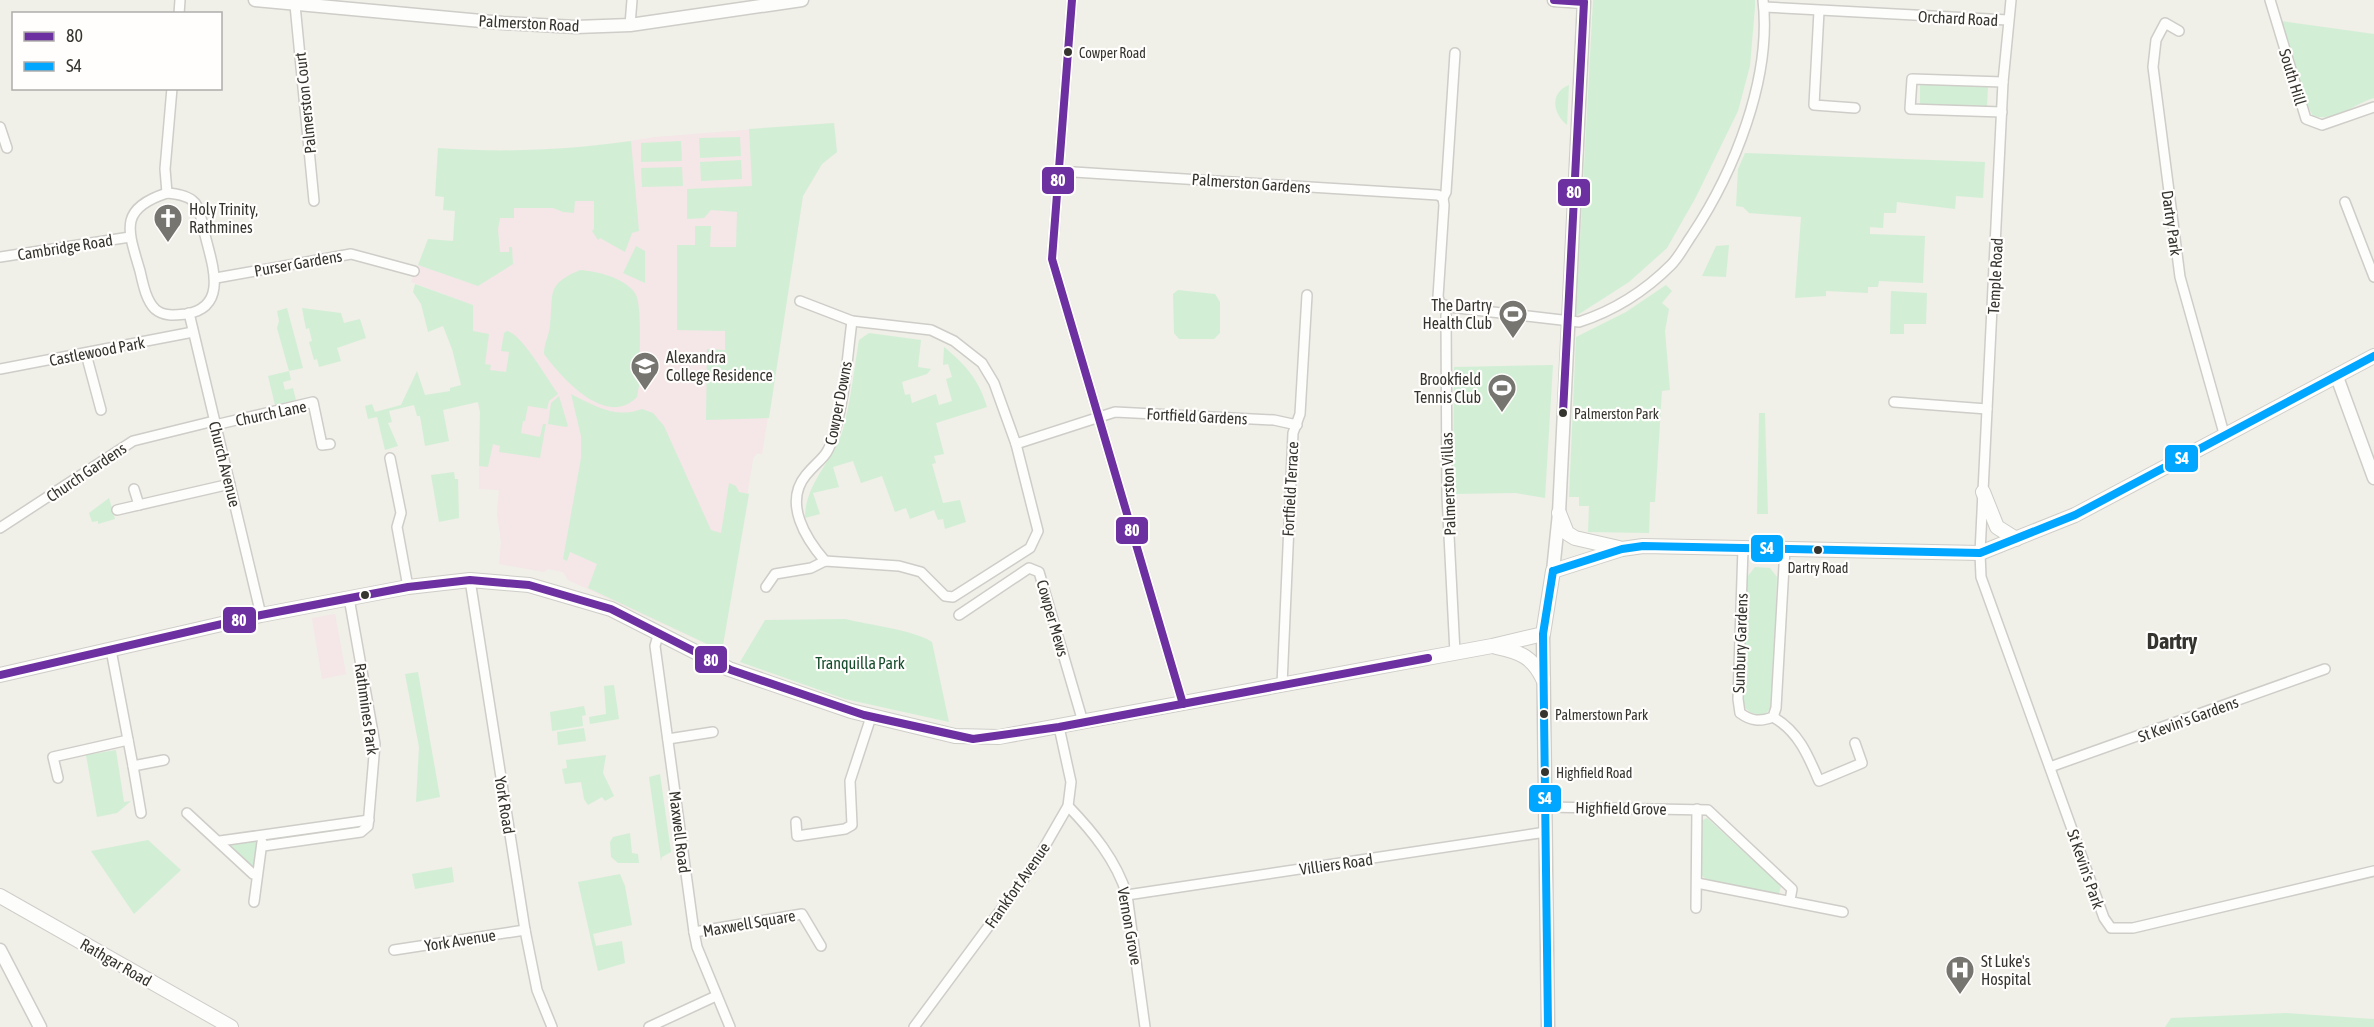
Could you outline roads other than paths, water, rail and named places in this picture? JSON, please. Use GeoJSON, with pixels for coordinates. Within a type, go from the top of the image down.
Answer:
{"type":"FeatureCollection","features":[{"type":"Feature","properties":{"kind":"main road"},"geometry":{"type":"LineString","coordinates":[[0,675],[261,615],[408,587],[470,580],[529,585],[610,609],[730,670],[871,717],[973,738],[999,737],[1492,646],[1543,634],[1553,571],[1622,549],[1643,546],[1980,553],[2075,515],[2374,356]]}},
{"type":"Feature","properties":{"kind":"main road"},"geometry":{"type":"LineString","coordinates":[[1983,492],[1997,526],[2016,539]]}},
{"type":"Feature","properties":{"kind":"main road"},"geometry":{"type":"LineString","coordinates":[[1559,513],[1567,533],[1575,538],[1622,549]]}},
{"type":"Feature","properties":{"kind":"main road"},"geometry":{"type":"LineString","coordinates":[[1492,646],[1526,656],[1533,661],[1543,679]]}},
{"type":"Feature","properties":{"kind":"main road","name":"Rathgar Road"},"geometry":{"type":"LineString","coordinates":[[0,896],[231,1027]]}},
{"type":"Feature","properties":{"kind":"street","name":"Palmerston Road"},"geometry":{"type":"LineString","coordinates":[[255,0],[503,23],[576,27],[630,25],[802,0]]}},
{"type":"Feature","properties":{"kind":"street"},"geometry":{"type":"LineString","coordinates":[[630,25],[632,0]]}},
{"type":"Feature","properties":{"kind":"street"},"geometry":{"type":"LineString","coordinates":[[1072,0],[1052,259],[1183,704]]}},
{"type":"Feature","properties":{"kind":"street"},"geometry":{"type":"LineString","coordinates":[[1553,571],[1559,513],[1584,1],[1554,0]]}},
{"type":"Feature","properties":{"kind":"street","name":"Temple Road"},"geometry":{"type":"LineString","coordinates":[[1980,553],[2003,82],[2011,0]]}},
{"type":"Feature","properties":{"kind":"street","name":"South Hill"},"geometry":{"type":"LineString","coordinates":[[2270,0],[2306,119],[2322,125],[2374,107]]}},
{"type":"Feature","properties":{"kind":"street"},"geometry":{"type":"LineString","coordinates":[[1455,53],[1446,192],[1443,198],[1438,297],[1440,303],[1449,307],[1579,322],[1599,316],[1632,297],[1671,265],[1705,216],[1725,179],[1760,76],[1764,4]]}},
{"type":"Feature","properties":{"kind":"street","name":"Orchard Road"},"geometry":{"type":"LineString","coordinates":[[1764,4],[1819,11],[2008,20]]}},
{"type":"Feature","properties":{"kind":"street","name":"Palmerston Court"},"geometry":{"type":"LineString","coordinates":[[295,5],[314,201]]}},
{"type":"Feature","properties":{"kind":"street"},"geometry":{"type":"LineString","coordinates":[[1819,11],[1814,105],[1855,108]]}},
{"type":"Feature","properties":{"kind":"street","name":"Dartry Park"},"geometry":{"type":"LineString","coordinates":[[2179,31],[2165,23],[2156,40],[2153,67],[2158,125],[2180,277],[2225,436]]}},
{"type":"Feature","properties":{"kind":"street"},"geometry":{"type":"LineString","coordinates":[[2002,112],[1910,109],[1912,79],[2003,82]]}},
{"type":"Feature","properties":{"kind":"street"},"geometry":{"type":"LineString","coordinates":[[167,193],[165,169],[172,90]]}},
{"type":"Feature","properties":{"kind":"street"},"geometry":{"type":"LineString","coordinates":[[0,127],[7,148]]}},
{"type":"Feature","properties":{"kind":"street","name":"Palmerston Gardens"},"geometry":{"type":"LineString","coordinates":[[1058,171],[1443,198]]}},
{"type":"Feature","properties":{"kind":"street"},"geometry":{"type":"LineString","coordinates":[[167,193],[183,195],[197,206],[216,278],[214,296],[207,306],[189,313],[165,315],[155,309],[147,297],[130,237],[129,221],[137,207],[150,199],[167,193]]}},
{"type":"Feature","properties":{"kind":"street"},"geometry":{"type":"LineString","coordinates":[[2345,202],[2374,277]]}},
{"type":"Feature","properties":{"kind":"street","name":"Cambridge Road"},"geometry":{"type":"LineString","coordinates":[[0,257],[130,237]]}},
{"type":"Feature","properties":{"kind":"street","name":"Purser Gardens"},"geometry":{"type":"LineString","coordinates":[[216,278],[351,254],[414,271]]}},
{"type":"Feature","properties":{"kind":"street","name":"Fortfield Terrace"},"geometry":{"type":"LineString","coordinates":[[1282,685],[1293,433],[1300,414],[1308,295]]}},
{"type":"Feature","properties":{"kind":"street"},"geometry":{"type":"LineString","coordinates":[[766,587],[775,574],[811,568],[825,561],[899,566],[921,572],[938,590],[953,597],[1030,548],[1038,531],[1016,444],[994,383],[982,363],[954,341],[931,330],[852,321],[801,301]]}},
{"type":"Feature","properties":{"kind":"street","name":"Church Avenue"},"geometry":{"type":"LineString","coordinates":[[189,313],[261,615]]}},
{"type":"Feature","properties":{"kind":"street","name":"Palmerston Villas"},"geometry":{"type":"LineString","coordinates":[[1446,315],[1447,496],[1455,653]]}},
{"type":"Feature","properties":{"kind":"street","name":"Cowper Downs"},"geometry":{"type":"LineString","coordinates":[[825,561],[809,543],[797,515],[799,491],[805,476],[826,456],[835,432],[852,321]]}},
{"type":"Feature","properties":{"kind":"street","name":"Castlewood Park"},"geometry":{"type":"LineString","coordinates":[[0,369],[193,332]]}},
{"type":"Feature","properties":{"kind":"street"},"geometry":{"type":"LineString","coordinates":[[86,354],[101,410]]}},
{"type":"Feature","properties":{"kind":"street"},"geometry":{"type":"LineString","coordinates":[[2337,377],[2374,478]]}},
{"type":"Feature","properties":{"kind":"street","name":"Church Lane"},"geometry":{"type":"LineString","coordinates":[[214,423],[313,402],[322,445],[330,444]]}},
{"type":"Feature","properties":{"kind":"street"},"geometry":{"type":"LineString","coordinates":[[1894,402],[1987,409]]}},
{"type":"Feature","properties":{"kind":"street","name":"Fortfield Gardens"},"geometry":{"type":"LineString","coordinates":[[1098,418],[1115,412],[1274,420],[1297,425]]}},
{"type":"Feature","properties":{"kind":"street"},"geometry":{"type":"LineString","coordinates":[[1016,444],[1098,418]]}},
{"type":"Feature","properties":{"kind":"street","name":"Church Gardens"},"geometry":{"type":"LineString","coordinates":[[0,528],[133,441],[214,423]]}},
{"type":"Feature","properties":{"kind":"street"},"geometry":{"type":"LineString","coordinates":[[390,458],[401,513],[397,527],[408,587]]}},
{"type":"Feature","properties":{"kind":"street"},"geometry":{"type":"LineString","coordinates":[[117,510],[230,484]]}},
{"type":"Feature","properties":{"kind":"street"},"geometry":{"type":"LineString","coordinates":[[134,489],[139,505]]}},
{"type":"Feature","properties":{"kind":"street","name":"Sunbury Gardens"},"geometry":{"type":"LineString","coordinates":[[1743,548],[1738,699],[1740,713],[1750,720],[1764,720],[1773,717]]}},
{"type":"Feature","properties":{"kind":"street"},"geometry":{"type":"LineString","coordinates":[[1785,548],[1776,708],[1773,717],[1785,723],[1804,747],[1819,781],[1862,762],[1855,743]]}},
{"type":"Feature","properties":{"kind":"street","name":"St Kevin's Park"},"geometry":{"type":"LineString","coordinates":[[1980,553],[1982,577],[2104,918],[2111,928],[2133,928],[2374,871]]}},
{"type":"Feature","properties":{"kind":"street","name":"Cowper Mews"},"geometry":{"type":"LineString","coordinates":[[959,615],[1029,568],[1039,572],[1083,722]]}},
{"type":"Feature","properties":{"kind":"street","name":"York Road"},"geometry":{"type":"LineString","coordinates":[[470,580],[525,930],[537,990],[552,1027]]}},
{"type":"Feature","properties":{"kind":"street","name":"Rathmines Park"},"geometry":{"type":"LineString","coordinates":[[220,841],[262,842],[360,832],[368,826],[375,744],[349,598]]}},
{"type":"Feature","properties":{"kind":"street","name":"Maxwell Road"},"geometry":{"type":"LineString","coordinates":[[659,632],[655,646],[694,932],[716,996],[730,1027]]}},
{"type":"Feature","properties":{"kind":"street"},"geometry":{"type":"LineString","coordinates":[[1543,634],[1548,1027]]}},
{"type":"Feature","properties":{"kind":"street"},"geometry":{"type":"LineString","coordinates":[[111,650],[141,813]]}},
{"type":"Feature","properties":{"kind":"street","name":"St Kevin's Gardens"},"geometry":{"type":"LineString","coordinates":[[2050,767],[2325,669]]}},
{"type":"Feature","properties":{"kind":"street"},"geometry":{"type":"LineString","coordinates":[[795,822],[797,836],[845,829],[852,825],[850,781],[871,717]]}},
{"type":"Feature","properties":{"kind":"street","name":"Frankfort Avenue"},"geometry":{"type":"LineString","coordinates":[[914,1027],[1034,865],[1068,806],[1071,782],[1059,727]]}},
{"type":"Feature","properties":{"kind":"street"},"geometry":{"type":"LineString","coordinates":[[668,739],[713,732]]}},
{"type":"Feature","properties":{"kind":"street"},"geometry":{"type":"LineString","coordinates":[[58,778],[53,757],[128,740]]}},
{"type":"Feature","properties":{"kind":"street"},"geometry":{"type":"LineString","coordinates":[[133,766],[164,760]]}},
{"type":"Feature","properties":{"kind":"street","name":"Vernon Grove"},"geometry":{"type":"LineString","coordinates":[[1068,806],[1110,857],[1127,895],[1145,1027]]}},
{"type":"Feature","properties":{"kind":"street","name":"Highfield Grove"},"geometry":{"type":"LineString","coordinates":[[1546,807],[1708,810],[1792,889],[1790,900]]}},
{"type":"Feature","properties":{"kind":"street"},"geometry":{"type":"LineString","coordinates":[[1696,908],[1697,809]]}},
{"type":"Feature","properties":{"kind":"street"},"geometry":{"type":"LineString","coordinates":[[187,813],[220,841],[230,853],[257,874]]}},
{"type":"Feature","properties":{"kind":"street","name":"Villiers Road"},"geometry":{"type":"LineString","coordinates":[[1127,895],[1546,832]]}},
{"type":"Feature","properties":{"kind":"street"},"geometry":{"type":"LineString","coordinates":[[254,902],[262,842]]}},
{"type":"Feature","properties":{"kind":"street"},"geometry":{"type":"LineString","coordinates":[[1697,883],[1843,912]]}},
{"type":"Feature","properties":{"kind":"street","name":"Maxwell Square"},"geometry":{"type":"LineString","coordinates":[[694,932],[802,914],[821,946]]}},
{"type":"Feature","properties":{"kind":"street","name":"York Avenue"},"geometry":{"type":"LineString","coordinates":[[394,950],[525,930]]}},
{"type":"Feature","properties":{"kind":"street"},"geometry":{"type":"LineString","coordinates":[[0,950],[40,1027]]}},
{"type":"Feature","properties":{"kind":"street"},"geometry":{"type":"LineString","coordinates":[[650,1027],[716,996]]}},
{"type":"Feature","properties":{"kind":"place","name":"Cowper Road"},"geometry":{"type":"Point","coordinates":[1068,52]}},
{"type":"Feature","properties":{"kind":"place","name":"Holy Trinity, Rathmines"},"geometry":{"type":"Point","coordinates":[168,244]}},
{"type":"Feature","properties":{"kind":"place","name":"The Dartry Health Club"},"geometry":{"type":"Point","coordinates":[1513,340]}},
{"type":"Feature","properties":{"kind":"place","name":"Alexandra College Residence"},"geometry":{"type":"Point","coordinates":[645,392]}},
{"type":"Feature","properties":{"kind":"place","name":"Palmerston Park"},"geometry":{"type":"Point","coordinates":[1563,413]}},
{"type":"Feature","properties":{"kind":"place","name":"Brookfield Tennis Club"},"geometry":{"type":"Point","coordinates":[1502,414]}},
{"type":"Feature","properties":{"kind":"place","name":"Dartry Road"},"geometry":{"type":"Point","coordinates":[1818,550]}},
{"type":"Feature","properties":{"kind":"place","name":"Palmerstown Park"},"geometry":{"type":"Point","coordinates":[1544,714]}},
{"type":"Feature","properties":{"kind":"place","name":"Highfield Road"},"geometry":{"type":"Point","coordinates":[1545,772]}},
{"type":"Feature","properties":{"kind":"place","name":"St Luke's Hospital"},"geometry":{"type":"Point","coordinates":[1960,996]}},
{"type":"Feature","properties":{"kind":"district","name":"Dartry"},"geometry":{"type":"Point","coordinates":[2172,641]}},
{"type":"Feature","properties":{"kind":"park label","name":"Tranquilla Park"},"geometry":{"type":"Point","coordinates":[860,663]}}]}
